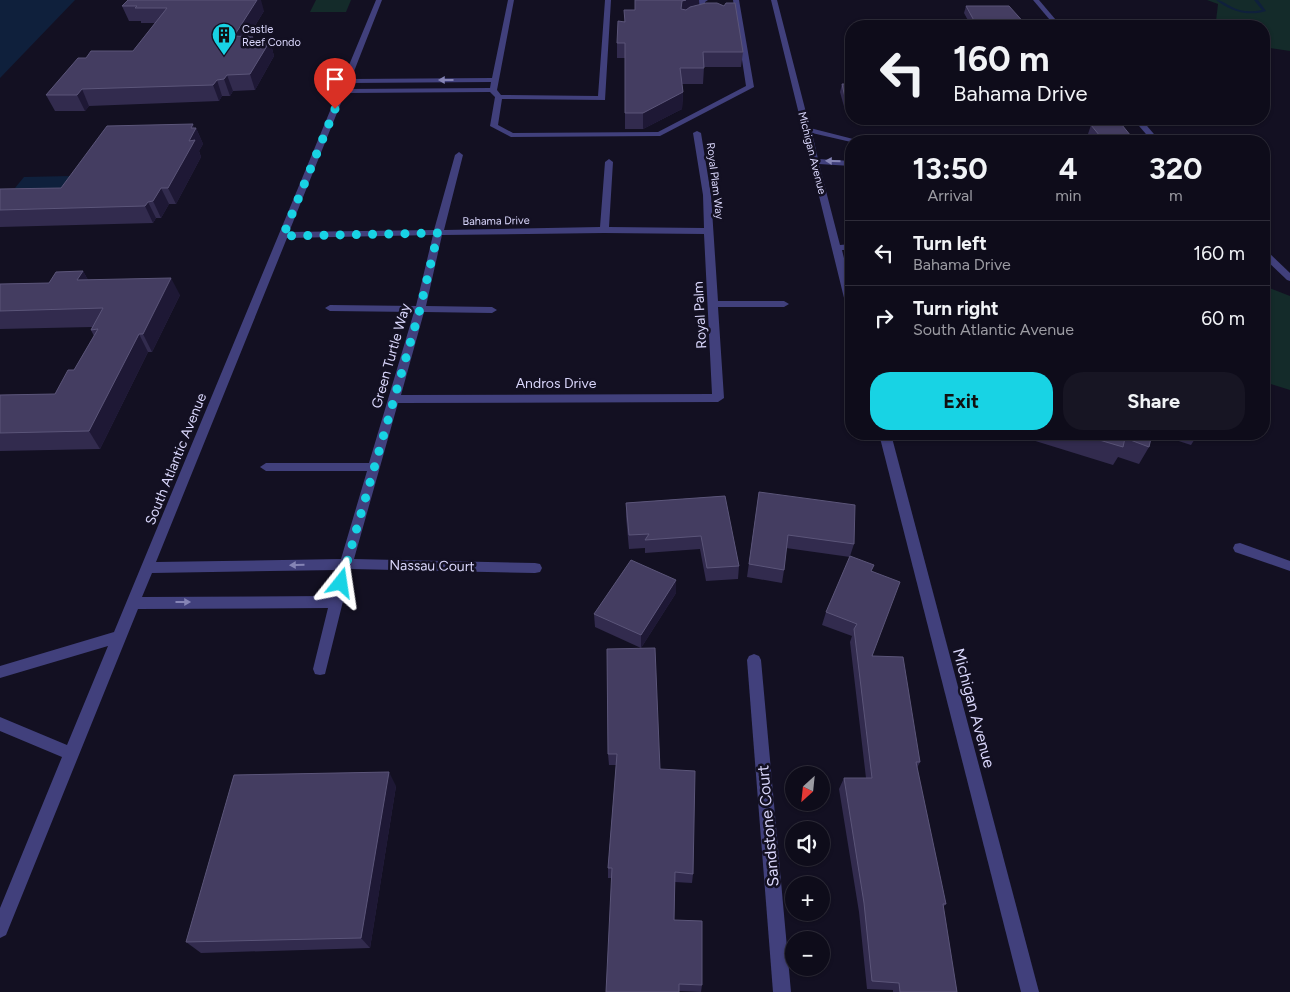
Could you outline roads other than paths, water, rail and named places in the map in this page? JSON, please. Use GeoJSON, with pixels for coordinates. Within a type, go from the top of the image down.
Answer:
{"type":"FeatureCollection","features":[{"type":"Feature","properties":{"kind":"street","name":"South Atlantic Avenue"},"geometry":{"type":"LineString","coordinates":[[0,929],[379,0]]}},
{"type":"Feature","properties":{"kind":"street"},"geometry":{"type":"LineString","coordinates":[[493,90],[511,0]]}},
{"type":"Feature","properties":{"kind":"street"},"geometry":{"type":"LineString","coordinates":[[345,86],[493,90],[499,97],[602,98],[608,0]]}},
{"type":"Feature","properties":{"kind":"street"},"geometry":{"type":"LineString","coordinates":[[694,16],[704,15],[702,1],[705,0]]}},
{"type":"Feature","properties":{"kind":"street"},"geometry":{"type":"LineString","coordinates":[[499,97],[494,126],[511,134],[660,134],[750,86],[736,0]]}},
{"type":"Feature","properties":{"kind":"street","name":"Michigan Avenue"},"geometry":{"type":"LineString","coordinates":[[774,0],[805,129],[836,248],[845,274]]}},
{"type":"Feature","properties":{"kind":"street"},"geometry":{"type":"LineString","coordinates":[[1036,0],[1053,20]]}},
{"type":"Feature","properties":{"kind":"street"},"geometry":{"type":"LineString","coordinates":[[345,86],[495,80]]}},
{"type":"Feature","properties":{"kind":"street"},"geometry":{"type":"LineString","coordinates":[[1142,125],[1151,135]]}},
{"type":"Feature","properties":{"kind":"street"},"geometry":{"type":"LineString","coordinates":[[805,129],[845,138]]}},
{"type":"Feature","properties":{"kind":"street","name":"Royal Plam Way"},"geometry":{"type":"LineString","coordinates":[[697,133],[707,195],[710,231]]}},
{"type":"Feature","properties":{"kind":"street","name":"Green Turtle Way"},"geometry":{"type":"LineString","coordinates":[[320,668],[346,564],[420,309],[459,155]]}},
{"type":"Feature","properties":{"kind":"street"},"geometry":{"type":"LineString","coordinates":[[814,161],[845,163]]}},
{"type":"Feature","properties":{"kind":"street"},"geometry":{"type":"LineString","coordinates":[[604,230],[609,162]]}},
{"type":"Feature","properties":{"kind":"street","name":"Bahama Drive"},"geometry":{"type":"LineString","coordinates":[[283,236],[604,230],[710,231]]}},
{"type":"Feature","properties":{"kind":"street","name":"Royal Palm"},"geometry":{"type":"LineString","coordinates":[[710,231],[718,398]]}},
{"type":"Feature","properties":{"kind":"street"},"geometry":{"type":"LineString","coordinates":[[836,248],[845,247]]}},
{"type":"Feature","properties":{"kind":"street"},"geometry":{"type":"LineString","coordinates":[[1270,259],[1290,278]]}},
{"type":"Feature","properties":{"kind":"street"},"geometry":{"type":"LineString","coordinates":[[713,304],[784,304]]}},
{"type":"Feature","properties":{"kind":"street"},"geometry":{"type":"LineString","coordinates":[[330,308],[492,310]]}},
{"type":"Feature","properties":{"kind":"street","name":"Andros Drive"},"geometry":{"type":"LineString","coordinates":[[395,399],[718,398]]}},
{"type":"Feature","properties":{"kind":"street","name":"Michigan Avenue"},"geometry":{"type":"LineString","coordinates":[[887,440],[1030,992]]}},
{"type":"Feature","properties":{"kind":"street"},"geometry":{"type":"LineString","coordinates":[[266,467],[374,467]]}},
{"type":"Feature","properties":{"kind":"street"},"geometry":{"type":"LineString","coordinates":[[1240,548],[1290,566]]}},
{"type":"Feature","properties":{"kind":"street","name":"Nassau Court"},"geometry":{"type":"LineString","coordinates":[[148,568],[346,564],[535,568]]}},
{"type":"Feature","properties":{"kind":"street"},"geometry":{"type":"LineString","coordinates":[[134,603],[336,602]]}},
{"type":"Feature","properties":{"kind":"street"},"geometry":{"type":"LineString","coordinates":[[0,672],[120,636]]}},
{"type":"Feature","properties":{"kind":"street","name":"Sandstone Court"},"geometry":{"type":"LineString","coordinates":[[754,660],[782,992]]}},
{"type":"Feature","properties":{"kind":"street"},"geometry":{"type":"LineString","coordinates":[[0,724],[72,754]]}},
{"type":"Feature","properties":{"kind":"water"},"geometry":{"type":"Polygon","coordinates":[[[0,0],[75,0],[0,78],[0,0]]]}},
{"type":"Feature","properties":{"kind":"water"},"geometry":{"type":"Polygon","coordinates":[[[71,176],[63,188],[15,188],[24,177],[71,176]]]}},
{"type":"Feature","properties":{"kind":"waterway"},"geometry":{"type":"LineString","coordinates":[[1218,0],[1240,11],[1251,13],[1264,11],[1256,0]]}},
{"type":"Feature","properties":{"kind":"place","name":"Castle Reef Condo"},"geometry":{"type":"Point","coordinates":[224,56]}}]}
